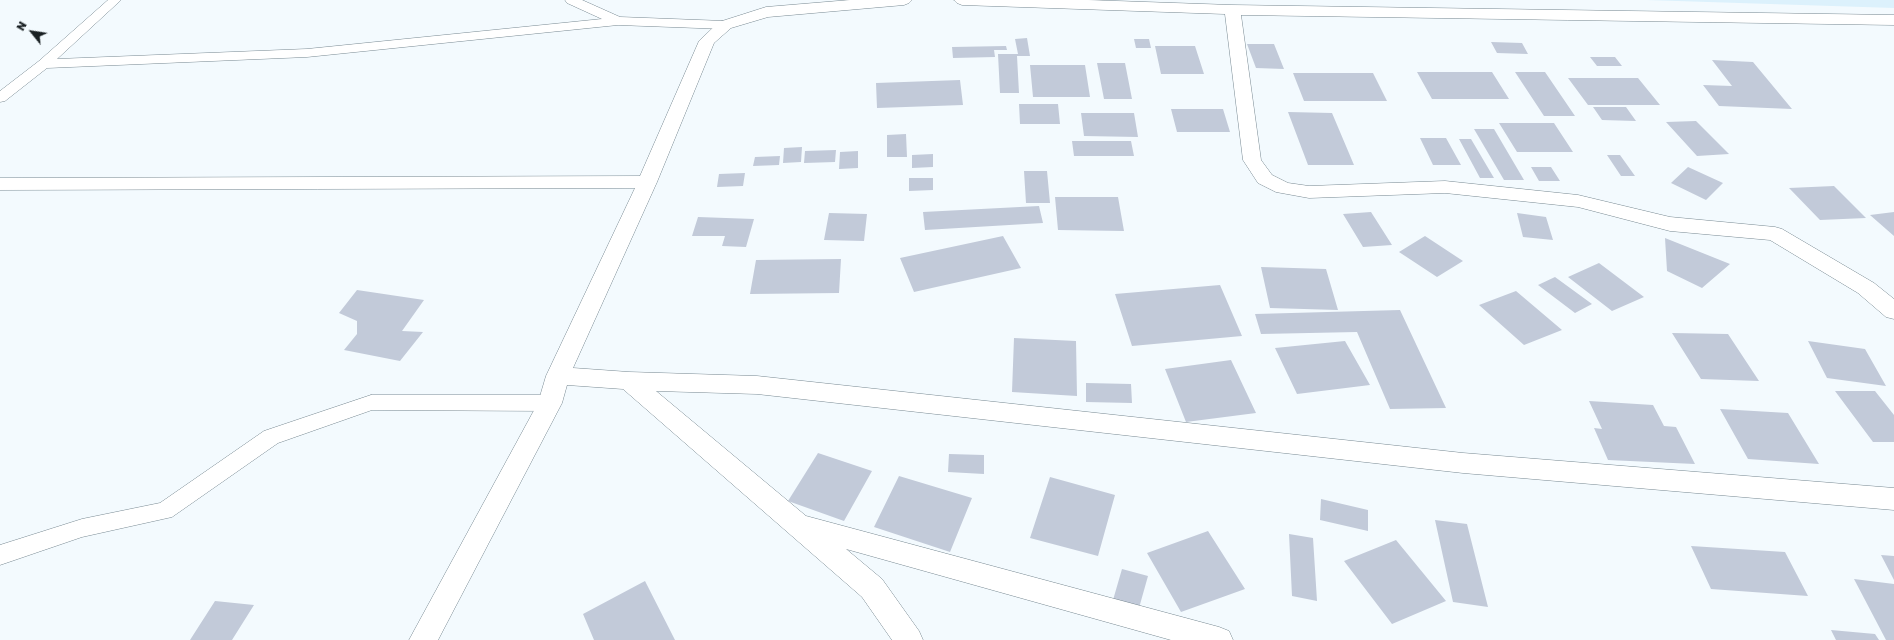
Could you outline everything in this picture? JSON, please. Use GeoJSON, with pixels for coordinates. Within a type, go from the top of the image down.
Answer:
{"type":"FeatureCollection","features":[{"type":"Feature","properties":{"kind":"street"},"geometry":{"type":"LineString","coordinates":[[423,640],[550,403],[558,376],[647,182],[707,41],[725,25],[766,12],[904,0]]}},
{"type":"Feature","properties":{"kind":"street"},"geometry":{"type":"LineString","coordinates":[[962,0],[1116,2],[1232,10],[1894,20]]}},
{"type":"Feature","properties":{"kind":"street"},"geometry":{"type":"LineString","coordinates":[[1232,10],[1252,160],[1265,179],[1283,188],[1309,192],[1445,187],[1578,201],[1670,224],[1775,234],[1866,288],[1894,311]]}},
{"type":"Feature","properties":{"kind":"street"},"geometry":{"type":"LineString","coordinates":[[0,184],[647,182]]}},
{"type":"Feature","properties":{"kind":"street"},"geometry":{"type":"LineString","coordinates":[[558,376],[629,381],[757,385],[1463,463],[1894,499]]}},
{"type":"Feature","properties":{"kind":"street"},"geometry":{"type":"LineString","coordinates":[[629,381],[872,588],[909,640]]}},
{"type":"Feature","properties":{"kind":"street"},"geometry":{"type":"LineString","coordinates":[[799,525],[1219,640]]}},
{"type":"Feature","properties":{"kind":"lane"},"geometry":{"type":"LineString","coordinates":[[0,98],[44,64],[115,0]]}},
{"type":"Feature","properties":{"kind":"lane"},"geometry":{"type":"LineString","coordinates":[[571,0],[618,21]]}},
{"type":"Feature","properties":{"kind":"lane"},"geometry":{"type":"LineString","coordinates":[[44,64],[306,53],[618,21],[725,25]]}},
{"type":"Feature","properties":{"kind":"lane"},"geometry":{"type":"LineString","coordinates":[[0,556],[82,528],[165,511],[271,437],[371,402],[550,403]]}},
{"type":"Feature","properties":{"kind":"shaded area"},"geometry":{"type":"Polygon","coordinates":[[[1646,0],[1894,0],[1894,8],[1646,0]]]}},
{"type":"Feature","properties":{"kind":"building"},"geometry":{"type":"Polygon","coordinates":[[[1027,38],[1030,56],[1017,56],[1019,93],[1000,93],[998,54],[1018,54],[1015,39],[1027,38]]]}},
{"type":"Feature","properties":{"kind":"building"},"geometry":{"type":"Polygon","coordinates":[[[1134,39],[1149,39],[1151,48],[1136,48],[1134,39]]]}},
{"type":"Feature","properties":{"kind":"building"},"geometry":{"type":"Polygon","coordinates":[[[1491,42],[1522,43],[1528,54],[1497,53],[1491,42]]]}},
{"type":"Feature","properties":{"kind":"building"},"geometry":{"type":"Polygon","coordinates":[[[1247,44],[1274,44],[1284,69],[1256,68],[1247,44]]]}},
{"type":"Feature","properties":{"kind":"building"},"geometry":{"type":"Polygon","coordinates":[[[1006,46],[1007,50],[994,50],[995,57],[953,58],[952,47],[1006,46]]]}},
{"type":"Feature","properties":{"kind":"building"},"geometry":{"type":"Polygon","coordinates":[[[1155,46],[1195,46],[1204,74],[1161,74],[1155,46]]]}},
{"type":"Feature","properties":{"kind":"building"},"geometry":{"type":"Polygon","coordinates":[[[1590,57],[1615,57],[1622,66],[1597,66],[1590,57]]]}},
{"type":"Feature","properties":{"kind":"building"},"geometry":{"type":"Polygon","coordinates":[[[1712,60],[1753,62],[1792,109],[1719,106],[1703,85],[1732,86],[1712,60]]]}},
{"type":"Feature","properties":{"kind":"building"},"geometry":{"type":"Polygon","coordinates":[[[1097,63],[1125,63],[1132,99],[1104,99],[1097,63]]]}},
{"type":"Feature","properties":{"kind":"building"},"geometry":{"type":"Polygon","coordinates":[[[1030,65],[1085,65],[1090,97],[1033,97],[1030,65]]]}},
{"type":"Feature","properties":{"kind":"building"},"geometry":{"type":"Polygon","coordinates":[[[1417,72],[1492,72],[1509,99],[1432,99],[1417,72]]]}},
{"type":"Feature","properties":{"kind":"building"},"geometry":{"type":"Polygon","coordinates":[[[1515,72],[1545,72],[1575,116],[1544,116],[1515,72]]]}},
{"type":"Feature","properties":{"kind":"building"},"geometry":{"type":"Polygon","coordinates":[[[1293,73],[1373,73],[1387,101],[1304,101],[1293,73]]]}},
{"type":"Feature","properties":{"kind":"building"},"geometry":{"type":"Polygon","coordinates":[[[1568,78],[1638,78],[1660,105],[1588,105],[1568,78]]]}},
{"type":"Feature","properties":{"kind":"building"},"geometry":{"type":"Polygon","coordinates":[[[960,80],[963,105],[877,108],[876,83],[960,80]]]}},
{"type":"Feature","properties":{"kind":"building"},"geometry":{"type":"Polygon","coordinates":[[[1019,104],[1058,104],[1060,124],[1020,124],[1019,104]]]}},
{"type":"Feature","properties":{"kind":"building"},"geometry":{"type":"Polygon","coordinates":[[[1593,107],[1626,107],[1636,121],[1602,120],[1593,107]]]}},
{"type":"Feature","properties":{"kind":"building"},"geometry":{"type":"Polygon","coordinates":[[[1171,109],[1223,109],[1230,132],[1177,132],[1171,109]]]}},
{"type":"Feature","properties":{"kind":"building"},"geometry":{"type":"Polygon","coordinates":[[[1288,112],[1332,113],[1354,165],[1308,165],[1288,112]]]}},
{"type":"Feature","properties":{"kind":"building"},"geometry":{"type":"Polygon","coordinates":[[[1081,113],[1134,113],[1138,137],[1084,136],[1081,113]]]}},
{"type":"Feature","properties":{"kind":"building"},"geometry":{"type":"Polygon","coordinates":[[[1696,121],[1729,154],[1697,156],[1666,122],[1696,121]]]}},
{"type":"Feature","properties":{"kind":"building"},"geometry":{"type":"Polygon","coordinates":[[[1499,123],[1554,123],[1573,152],[1517,152],[1499,123]]]}},
{"type":"Feature","properties":{"kind":"building"},"geometry":{"type":"Polygon","coordinates":[[[1474,129],[1494,129],[1524,180],[1504,180],[1474,129]]]}},
{"type":"Feature","properties":{"kind":"building"},"geometry":{"type":"Polygon","coordinates":[[[906,134],[907,157],[887,157],[887,135],[906,134]]]}},
{"type":"Feature","properties":{"kind":"building"},"geometry":{"type":"Polygon","coordinates":[[[1420,138],[1446,138],[1461,165],[1433,165],[1420,138]]]}},
{"type":"Feature","properties":{"kind":"building"},"geometry":{"type":"Polygon","coordinates":[[[1459,139],[1471,139],[1494,178],[1480,178],[1459,139]]]}},
{"type":"Feature","properties":{"kind":"building"},"geometry":{"type":"Polygon","coordinates":[[[1072,141],[1131,141],[1134,156],[1074,156],[1072,141]]]}},
{"type":"Feature","properties":{"kind":"building"},"geometry":{"type":"Polygon","coordinates":[[[802,147],[801,162],[783,163],[784,148],[802,147]]]}},
{"type":"Feature","properties":{"kind":"building"},"geometry":{"type":"Polygon","coordinates":[[[836,150],[835,162],[804,163],[805,151],[836,150]]]}},
{"type":"Feature","properties":{"kind":"building"},"geometry":{"type":"Polygon","coordinates":[[[858,151],[858,168],[839,169],[840,152],[858,151]]]}},
{"type":"Feature","properties":{"kind":"building"},"geometry":{"type":"Polygon","coordinates":[[[933,154],[933,167],[912,168],[912,155],[933,154]]]}},
{"type":"Feature","properties":{"kind":"building"},"geometry":{"type":"Polygon","coordinates":[[[1607,155],[1620,155],[1635,176],[1621,176],[1607,155]]]}},
{"type":"Feature","properties":{"kind":"building"},"geometry":{"type":"Polygon","coordinates":[[[780,156],[779,165],[753,166],[755,157],[780,156]]]}},
{"type":"Feature","properties":{"kind":"building"},"geometry":{"type":"Polygon","coordinates":[[[1531,167],[1551,167],[1560,181],[1539,181],[1531,167]]]}},
{"type":"Feature","properties":{"kind":"building"},"geometry":{"type":"Polygon","coordinates":[[[1688,167],[1723,183],[1706,200],[1671,183],[1688,167]]]}},
{"type":"Feature","properties":{"kind":"building"},"geometry":{"type":"Polygon","coordinates":[[[1024,171],[1047,171],[1050,203],[1026,203],[1024,171]]]}},
{"type":"Feature","properties":{"kind":"building"},"geometry":{"type":"Polygon","coordinates":[[[745,173],[743,186],[717,187],[719,174],[745,173]]]}},
{"type":"Feature","properties":{"kind":"building"},"geometry":{"type":"Polygon","coordinates":[[[909,178],[933,178],[933,190],[909,191],[909,178]]]}},
{"type":"Feature","properties":{"kind":"building"},"geometry":{"type":"Polygon","coordinates":[[[1834,186],[1866,218],[1820,220],[1789,188],[1834,186]]]}},
{"type":"Feature","properties":{"kind":"building"},"geometry":{"type":"Polygon","coordinates":[[[1055,197],[1118,197],[1124,231],[1058,230],[1055,197]]]}},
{"type":"Feature","properties":{"kind":"building"},"geometry":{"type":"Polygon","coordinates":[[[1039,206],[1043,223],[925,230],[923,212],[1039,206]]]}},
{"type":"Feature","properties":{"kind":"building"},"geometry":{"type":"Polygon","coordinates":[[[1371,212],[1392,245],[1363,247],[1343,214],[1371,212]]]}},
{"type":"Feature","properties":{"kind":"building"},"geometry":{"type":"Polygon","coordinates":[[[1894,212],[1894,236],[1870,215],[1894,212]]]}},
{"type":"Feature","properties":{"kind":"building"},"geometry":{"type":"Polygon","coordinates":[[[829,213],[867,214],[864,241],[824,240],[829,213]]]}},
{"type":"Feature","properties":{"kind":"building"},"geometry":{"type":"Polygon","coordinates":[[[1517,213],[1546,217],[1553,240],[1523,237],[1517,213]]]}},
{"type":"Feature","properties":{"kind":"building"},"geometry":{"type":"Polygon","coordinates":[[[698,217],[754,219],[746,247],[722,246],[725,236],[692,236],[698,217]]]}},
{"type":"Feature","properties":{"kind":"building"},"geometry":{"type":"Polygon","coordinates":[[[1003,236],[1021,268],[914,292],[900,258],[1003,236]]]}},
{"type":"Feature","properties":{"kind":"building"},"geometry":{"type":"Polygon","coordinates":[[[1425,236],[1463,261],[1437,277],[1399,252],[1425,236]]]}},
{"type":"Feature","properties":{"kind":"building"},"geometry":{"type":"Polygon","coordinates":[[[1665,238],[1730,264],[1702,288],[1667,271],[1665,238]]]}},
{"type":"Feature","properties":{"kind":"building"},"geometry":{"type":"Polygon","coordinates":[[[841,259],[839,293],[750,294],[756,260],[841,259]]]}},
{"type":"Feature","properties":{"kind":"building"},"geometry":{"type":"Polygon","coordinates":[[[1599,263],[1644,297],[1612,311],[1568,277],[1599,263]]]}},
{"type":"Feature","properties":{"kind":"building"},"geometry":{"type":"Polygon","coordinates":[[[1261,267],[1326,269],[1338,310],[1270,308],[1261,267]]]}},
{"type":"Feature","properties":{"kind":"building"},"geometry":{"type":"Polygon","coordinates":[[[1555,277],[1592,304],[1575,313],[1538,285],[1555,277]]]}},
{"type":"Feature","properties":{"kind":"building"},"geometry":{"type":"Polygon","coordinates":[[[1220,285],[1242,336],[1132,346],[1115,294],[1220,285]]]}},
{"type":"Feature","properties":{"kind":"building"},"geometry":{"type":"Polygon","coordinates":[[[357,290],[424,300],[402,331],[423,332],[400,361],[344,350],[357,334],[357,321],[339,313],[357,290]]]}},
{"type":"Feature","properties":{"kind":"building"},"geometry":{"type":"Polygon","coordinates":[[[1516,291],[1562,330],[1524,345],[1479,305],[1516,291]]]}},
{"type":"Feature","properties":{"kind":"building"},"geometry":{"type":"Polygon","coordinates":[[[1400,310],[1446,408],[1390,409],[1357,332],[1261,334],[1255,314],[1400,310]]]}},
{"type":"Feature","properties":{"kind":"building"},"geometry":{"type":"Polygon","coordinates":[[[1672,333],[1728,334],[1759,381],[1701,379],[1672,333]]]}},
{"type":"Feature","properties":{"kind":"building"},"geometry":{"type":"Polygon","coordinates":[[[1014,338],[1076,341],[1077,396],[1012,392],[1014,338]]]}},
{"type":"Feature","properties":{"kind":"building"},"geometry":{"type":"Polygon","coordinates":[[[1345,341],[1370,385],[1297,394],[1275,348],[1345,341]]]}},
{"type":"Feature","properties":{"kind":"building"},"geometry":{"type":"Polygon","coordinates":[[[1808,341],[1865,349],[1886,386],[1827,378],[1808,341]]]}},
{"type":"Feature","properties":{"kind":"building"},"geometry":{"type":"Polygon","coordinates":[[[1231,360],[1256,413],[1186,422],[1165,369],[1231,360]]]}},
{"type":"Feature","properties":{"kind":"building"},"geometry":{"type":"Polygon","coordinates":[[[1086,383],[1131,384],[1132,403],[1086,402],[1086,383]]]}},
{"type":"Feature","properties":{"kind":"building"},"geometry":{"type":"Polygon","coordinates":[[[1835,391],[1875,391],[1894,415],[1894,442],[1873,442],[1835,391]]]}},
{"type":"Feature","properties":{"kind":"building"},"geometry":{"type":"Polygon","coordinates":[[[1589,401],[1653,405],[1664,426],[1676,427],[1695,464],[1608,460],[1594,428],[1602,429],[1589,401]]]}},
{"type":"Feature","properties":{"kind":"building"},"geometry":{"type":"Polygon","coordinates":[[[1720,409],[1788,413],[1819,464],[1748,459],[1720,409]]]}},
{"type":"Feature","properties":{"kind":"building"},"geometry":{"type":"Polygon","coordinates":[[[818,453],[872,471],[844,521],[788,501],[818,453]]]}},
{"type":"Feature","properties":{"kind":"building"},"geometry":{"type":"Polygon","coordinates":[[[949,454],[984,455],[984,474],[948,472],[949,454]]]}},
{"type":"Feature","properties":{"kind":"building"},"geometry":{"type":"Polygon","coordinates":[[[899,476],[972,498],[950,552],[874,527],[899,476]]]}},
{"type":"Feature","properties":{"kind":"building"},"geometry":{"type":"Polygon","coordinates":[[[1050,477],[1115,495],[1098,556],[1030,538],[1050,477]]]}},
{"type":"Feature","properties":{"kind":"building"},"geometry":{"type":"Polygon","coordinates":[[[1321,499],[1368,510],[1368,531],[1320,520],[1321,499]]]}},
{"type":"Feature","properties":{"kind":"building"},"geometry":{"type":"Polygon","coordinates":[[[1435,520],[1467,524],[1488,607],[1453,602],[1435,520]]]}},
{"type":"Feature","properties":{"kind":"building"},"geometry":{"type":"Polygon","coordinates":[[[1208,531],[1245,589],[1181,612],[1147,553],[1208,531]]]}},
{"type":"Feature","properties":{"kind":"building"},"geometry":{"type":"Polygon","coordinates":[[[1289,534],[1313,538],[1317,601],[1292,596],[1289,534]]]}},
{"type":"Feature","properties":{"kind":"building"},"geometry":{"type":"Polygon","coordinates":[[[1396,540],[1446,601],[1392,624],[1344,561],[1396,540]]]}},
{"type":"Feature","properties":{"kind":"building"},"geometry":{"type":"Polygon","coordinates":[[[1691,546],[1785,552],[1808,596],[1711,589],[1691,546]]]}},
{"type":"Feature","properties":{"kind":"building"},"geometry":{"type":"Polygon","coordinates":[[[1881,555],[1894,556],[1894,580],[1881,555]]]}},
{"type":"Feature","properties":{"kind":"building"},"geometry":{"type":"Polygon","coordinates":[[[1122,569],[1148,576],[1139,608],[1113,600],[1122,569]]]}},
{"type":"Feature","properties":{"kind":"building"},"geometry":{"type":"Polygon","coordinates":[[[1854,579],[1894,584],[1894,640],[1886,640],[1854,579]]]}},
{"type":"Feature","properties":{"kind":"building"},"geometry":{"type":"Polygon","coordinates":[[[645,581],[675,640],[594,640],[583,614],[645,581]]]}},
{"type":"Feature","properties":{"kind":"building"},"geometry":{"type":"Polygon","coordinates":[[[215,601],[254,605],[232,640],[190,640],[215,601]]]}},
{"type":"Feature","properties":{"kind":"building"},"geometry":{"type":"Polygon","coordinates":[[[1831,630],[1875,634],[1879,640],[1836,640],[1831,630]]]}}]}
